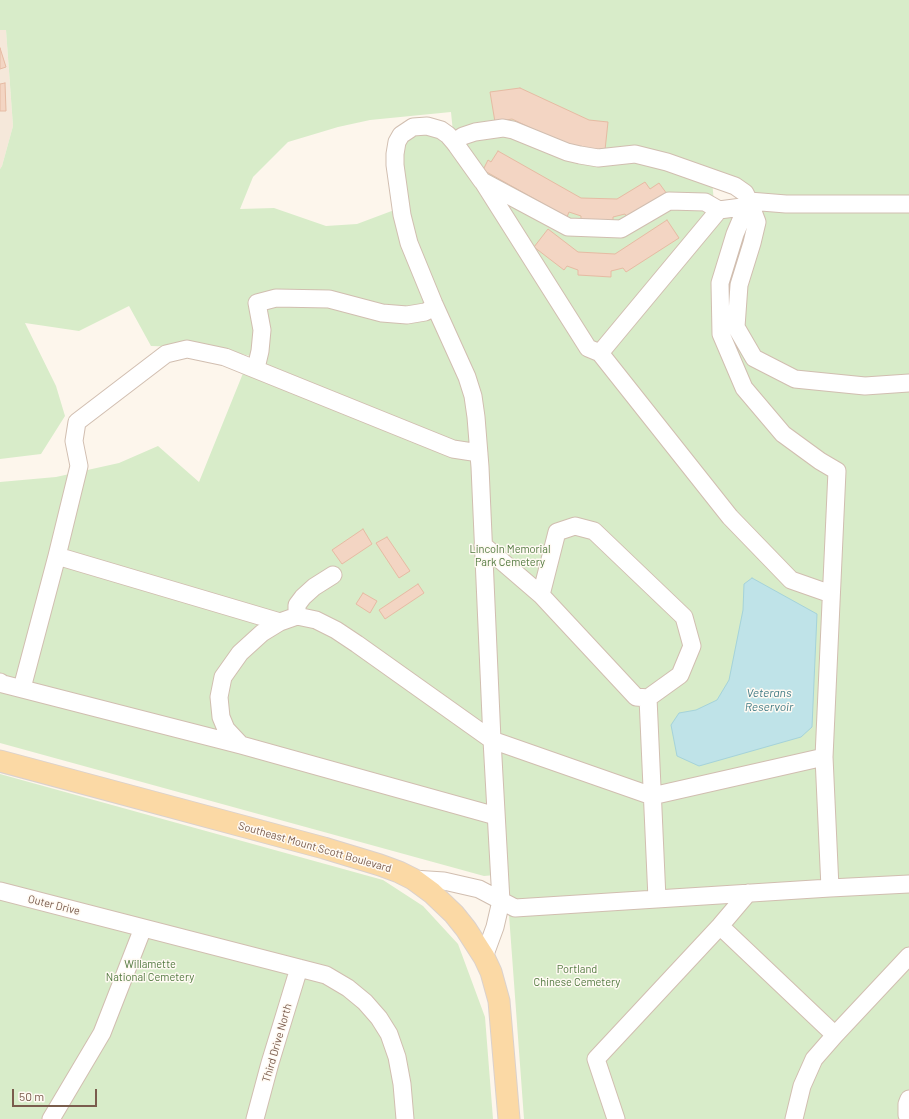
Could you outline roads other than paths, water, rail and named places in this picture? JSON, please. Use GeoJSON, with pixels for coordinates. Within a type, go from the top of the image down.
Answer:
{"type":"FeatureCollection","features":[{"type":"Feature","properties":{"kind":"main road","name":"Southeast Mount Scott Boulevard"},"geometry":{"type":"LineString","coordinates":[[0,761],[331,850],[380,865],[399,872],[414,880],[432,893],[466,928],[484,957],[491,972],[499,1001],[508,1119]]}},
{"type":"Feature","properties":{"kind":"street"},"geometry":{"type":"LineString","coordinates":[[484,957],[495,927],[501,901],[479,453],[473,396],[467,377],[435,308],[407,236],[402,215],[395,165],[397,142],[401,135],[413,126],[427,126],[441,130],[448,135],[482,181],[588,348],[600,353],[730,517],[791,580],[831,594]]}},
{"type":"Feature","properties":{"kind":"street"},"geometry":{"type":"LineString","coordinates":[[454,142],[463,136],[475,132],[503,128],[513,130],[567,152],[598,158],[635,154],[667,162],[735,186],[745,193],[750,201],[757,222],[739,285],[736,327],[754,358],[795,379],[865,386],[909,383]]}},
{"type":"Feature","properties":{"kind":"street"},"geometry":{"type":"LineString","coordinates":[[482,181],[568,227],[621,229],[669,201],[705,202],[719,210],[742,207],[750,201],[786,204],[909,204]]}},
{"type":"Feature","properties":{"kind":"street"},"geometry":{"type":"LineString","coordinates":[[750,201],[735,234],[720,283],[721,334],[744,388],[783,434],[836,471],[824,757],[830,888]]}},
{"type":"Feature","properties":{"kind":"street"},"geometry":{"type":"LineString","coordinates":[[600,353],[719,210]]}},
{"type":"Feature","properties":{"kind":"street"},"geometry":{"type":"LineString","coordinates":[[256,368],[260,351],[262,330],[257,303],[276,298],[329,299],[382,312],[407,315],[425,312],[435,308]]}},
{"type":"Feature","properties":{"kind":"street"},"geometry":{"type":"LineString","coordinates":[[22,688],[79,466],[74,441],[77,422],[166,354],[186,349],[226,356],[452,449],[479,453]]}},
{"type":"Feature","properties":{"kind":"street"},"geometry":{"type":"LineString","coordinates":[[483,545],[541,595],[636,697],[648,698],[680,675],[692,646],[684,617],[594,531],[575,526],[557,532],[541,595]]}},
{"type":"Feature","properties":{"kind":"street"},"geometry":{"type":"LineString","coordinates":[[57,556],[280,622]]}},
{"type":"Feature","properties":{"kind":"street"},"geometry":{"type":"LineString","coordinates":[[297,616],[297,604],[303,597],[314,587],[334,575]]}},
{"type":"Feature","properties":{"kind":"street"},"geometry":{"type":"LineString","coordinates":[[240,745],[226,729],[221,717],[219,697],[223,677],[240,653],[262,633],[280,622],[297,616],[316,620],[336,630],[492,740],[652,796],[824,757]]}},
{"type":"Feature","properties":{"kind":"street"},"geometry":{"type":"LineString","coordinates":[[0,682],[240,745],[496,816]]}},
{"type":"Feature","properties":{"kind":"street"},"geometry":{"type":"LineString","coordinates":[[648,698],[657,899]]}},
{"type":"Feature","properties":{"kind":"street"},"geometry":{"type":"LineString","coordinates":[[414,880],[444,881],[479,890],[515,908],[909,884]]}},
{"type":"Feature","properties":{"kind":"street","name":"Outer Drive"},"geometry":{"type":"LineString","coordinates":[[0,891],[326,975],[348,988],[365,1002],[379,1018],[389,1034],[397,1057],[402,1084],[405,1119]]}},
{"type":"Feature","properties":{"kind":"street"},"geometry":{"type":"LineString","coordinates":[[616,1119],[596,1059],[720,926],[748,893]]}},
{"type":"Feature","properties":{"kind":"street"},"geometry":{"type":"LineString","coordinates":[[720,926],[835,1035]]}},
{"type":"Feature","properties":{"kind":"street"},"geometry":{"type":"LineString","coordinates":[[51,1119],[102,1033],[143,928]]}},
{"type":"Feature","properties":{"kind":"street"},"geometry":{"type":"LineString","coordinates":[[794,1119],[802,1086],[814,1059],[909,956]]}},
{"type":"Feature","properties":{"kind":"street","name":"Third Drive North"},"geometry":{"type":"LineString","coordinates":[[255,1119],[270,1063],[299,968]]}},
{"type":"Feature","properties":{"kind":"street"},"geometry":{"type":"LineString","coordinates":[[909,1099],[907,1104],[907,1115],[909,1118]]}},
{"type":"Feature","properties":{"kind":"water","name":"Veterans Reservoir"},"geometry":{"type":"Polygon","coordinates":[[[752,578],[817,614],[812,727],[801,737],[699,766],[677,756],[671,725],[679,713],[696,710],[717,700],[729,680],[743,610],[744,584],[752,578]]]}},
{"type":"Feature","properties":{"kind":"park label","name":"Lincoln Memorial Park Cemetery"},"geometry":{"type":"Point","coordinates":[510,555]}},
{"type":"Feature","properties":{"kind":"park label","name":"Willamette National Cemetery"},"geometry":{"type":"Point","coordinates":[150,970]}},
{"type":"Feature","properties":{"kind":"park label","name":"Portland Chinese Cemetery"},"geometry":{"type":"Point","coordinates":[577,975]}}]}
